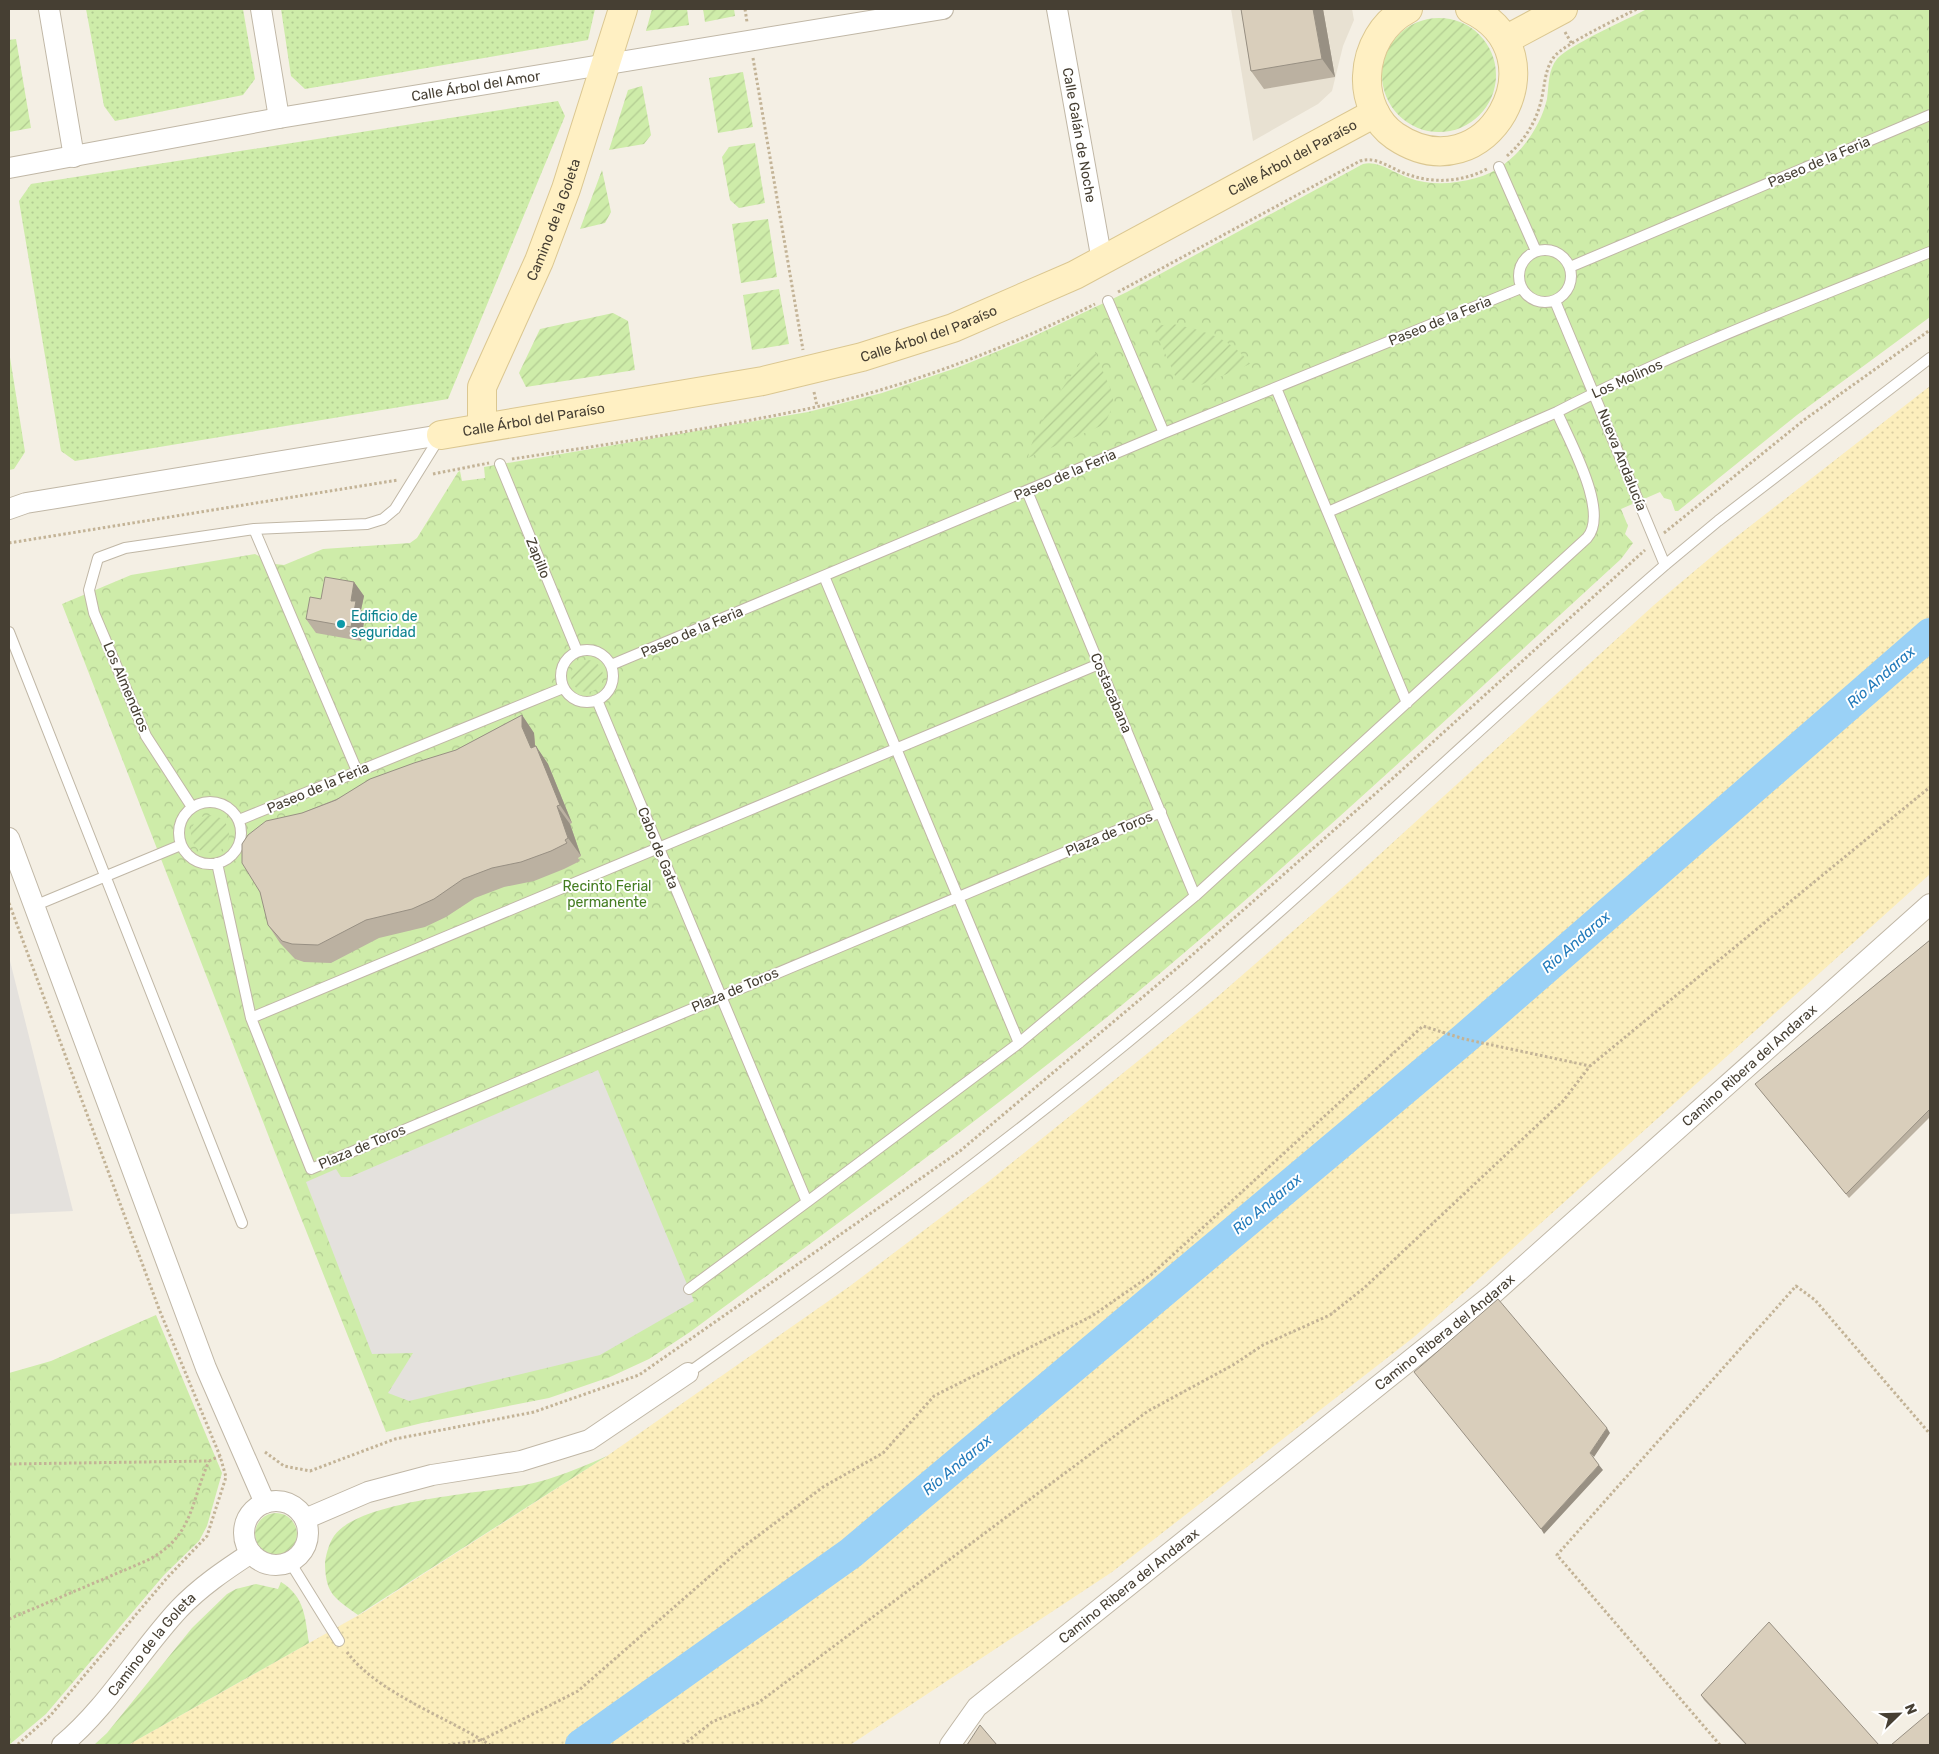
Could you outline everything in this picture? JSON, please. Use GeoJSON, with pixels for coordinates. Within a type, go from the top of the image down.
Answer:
{"type":"FeatureCollection","features":[{"type":"Feature","properties":{"kind":"street"},"geometry":{"type":"LineString","coordinates":[[49,9],[74,157]]}},
{"type":"Feature","properties":{"kind":"street"},"geometry":{"type":"LineString","coordinates":[[261,9],[279,118]]}},
{"type":"Feature","properties":{"kind":"street","name":"Camino de la Goleta"},"geometry":{"type":"LineString","coordinates":[[482,427],[482,387],[553,225],[623,9]]}},
{"type":"Feature","properties":{"kind":"street","name":"Calle Árbol del Amor"},"geometry":{"type":"LineString","coordinates":[[9,168],[279,118],[942,9]]}},
{"type":"Feature","properties":{"kind":"street","name":"Calle Galán de Noche"},"geometry":{"type":"LineString","coordinates":[[1057,9],[1102,261]]}},
{"type":"Feature","properties":{"kind":"street"},"geometry":{"type":"LineString","coordinates":[[1378,9],[1379,36]]}},
{"type":"Feature","properties":{"kind":"street"},"geometry":{"type":"LineString","coordinates":[[1408,9],[1391,20],[1379,36],[1371,51],[1366,84],[1375,112],[1389,132],[1408,144],[1430,151],[1452,151],[1474,144],[1492,130],[1506,112],[1512,90],[1514,68],[1505,40],[1492,23],[1478,11]]}},
{"type":"Feature","properties":{"kind":"street"},"geometry":{"type":"LineString","coordinates":[[1505,40],[1563,18]]}},
{"type":"Feature","properties":{"kind":"street","name":"Calle Árbol del Paraíso"},"geometry":{"type":"LineString","coordinates":[[441,434],[763,381],[843,362],[953,328],[1075,275],[1375,112]]}},
{"type":"Feature","properties":{"kind":"street"},"geometry":{"type":"LineString","coordinates":[[15,504],[441,434]]}},
{"type":"Feature","properties":{"kind":"street"},"geometry":{"type":"LineString","coordinates":[[9,838],[206,1368],[265,1503]]}},
{"type":"Feature","properties":{"kind":"street","name":"Camino Ribera del Andarax"},"geometry":{"type":"LineString","coordinates":[[950,1745],[977,1707],[1494,1293],[1930,904]]}},
{"type":"Feature","properties":{"kind":"street"},"geometry":{"type":"LineString","coordinates":[[305,1519],[368,1492],[432,1475],[521,1461],[589,1440],[688,1373]]}},
{"type":"Feature","properties":{"kind":"street"},"geometry":{"type":"LineString","coordinates":[[272,1501],[286,1502],[298,1509],[305,1519],[308,1529],[307,1543],[300,1555],[290,1562],[278,1565],[266,1564],[251,1552],[245,1541],[245,1523],[253,1510],[265,1503],[272,1501]]}},
{"type":"Feature","properties":{"kind":"street","name":"Camino de la Goleta"},"geometry":{"type":"LineString","coordinates":[[62,1745],[106,1701],[179,1609],[203,1586],[251,1552]]}},
{"type":"Feature","properties":{"kind":"lane","name":"Paseo de la Feria"},"geometry":{"type":"LineString","coordinates":[[1570,267],[1930,115]]}},
{"type":"Feature","properties":{"kind":"lane"},"geometry":{"type":"LineString","coordinates":[[1499,167],[1536,251]]}},
{"type":"Feature","properties":{"kind":"lane"},"geometry":{"type":"LineString","coordinates":[[1536,251],[1555,252],[1563,257],[1570,267],[1570,286],[1555,301],[1536,301],[1527,296],[1521,288],[1518,277],[1520,267],[1525,258],[1536,251]]}},
{"type":"Feature","properties":{"kind":"lane","name":"Los Molinos"},"geometry":{"type":"LineString","coordinates":[[1328,512],[1557,412],[1594,393],[1746,326],[1930,252]]}},
{"type":"Feature","properties":{"kind":"lane","name":"Paseo de la Feria"},"geometry":{"type":"LineString","coordinates":[[611,666],[1164,434],[1521,288]]}},
{"type":"Feature","properties":{"kind":"lane"},"geometry":{"type":"LineString","coordinates":[[1108,301],[1164,434]]}},
{"type":"Feature","properties":{"kind":"lane","name":"Nueva Andalucía"},"geometry":{"type":"LineString","coordinates":[[1555,301],[1665,565]]}},
{"type":"Feature","properties":{"kind":"lane"},"geometry":{"type":"LineString","coordinates":[[688,1373],[856,1253],[973,1164],[1194,987],[1665,565],[1718,521],[1930,358]]}},
{"type":"Feature","properties":{"kind":"lane"},"geometry":{"type":"LineString","coordinates":[[1276,388],[1406,703]]}},
{"type":"Feature","properties":{"kind":"lane"},"geometry":{"type":"LineString","coordinates":[[689,1289],[1019,1043],[1194,896],[1592,532],[1595,519],[1594,503],[1557,412]]}},
{"type":"Feature","properties":{"kind":"lane"},"geometry":{"type":"LineString","coordinates":[[357,771],[254,529],[368,524],[382,519],[395,509],[441,434]]}},
{"type":"Feature","properties":{"kind":"lane","name":"Zapillo"},"geometry":{"type":"LineString","coordinates":[[500,464],[577,652]]}},
{"type":"Feature","properties":{"kind":"lane","name":"Costacabana"},"geometry":{"type":"LineString","coordinates":[[1027,491],[1100,664],[1194,896]]}},
{"type":"Feature","properties":{"kind":"lane","name":"Los Almendros"},"geometry":{"type":"LineString","coordinates":[[192,807],[146,736],[94,613],[89,590],[98,558],[125,548],[254,529]]}},
{"type":"Feature","properties":{"kind":"lane"},"geometry":{"type":"LineString","coordinates":[[824,576],[1019,1043]]}},
{"type":"Feature","properties":{"kind":"lane"},"geometry":{"type":"LineString","coordinates":[[9,632],[242,1223]]}},
{"type":"Feature","properties":{"kind":"lane"},"geometry":{"type":"LineString","coordinates":[[587,650],[598,652],[611,666],[612,684],[607,692],[597,700],[579,701],[568,695],[563,688],[560,678],[562,666],[570,656],[577,652],[587,650]]}},
{"type":"Feature","properties":{"kind":"lane"},"geometry":{"type":"LineString","coordinates":[[217,863],[251,1018],[1100,664]]}},
{"type":"Feature","properties":{"kind":"lane","name":"Paseo de la Feria"},"geometry":{"type":"LineString","coordinates":[[239,820],[563,688]]}},
{"type":"Feature","properties":{"kind":"lane","name":"Cabo de Gata"},"geometry":{"type":"LineString","coordinates":[[597,700],[807,1202]]}},
{"type":"Feature","properties":{"kind":"lane"},"geometry":{"type":"LineString","coordinates":[[208,801],[220,803],[230,809],[239,820],[242,834],[239,845],[228,858],[217,863],[207,864],[194,860],[181,845],[180,826],[185,814],[192,807],[208,801]]}},
{"type":"Feature","properties":{"kind":"lane","name":"Plaza de Toros"},"geometry":{"type":"LineString","coordinates":[[251,1018],[311,1169],[1160,812]]}},
{"type":"Feature","properties":{"kind":"lane"},"geometry":{"type":"LineString","coordinates":[[34,906],[181,845]]}},
{"type":"Feature","properties":{"kind":"lane"},"geometry":{"type":"LineString","coordinates":[[290,1562],[339,1641]]}},
{"type":"Feature","properties":{"kind":"path"},"geometry":{"type":"LineString","coordinates":[[745,9],[748,30]]}},
{"type":"Feature","properties":{"kind":"path"},"geometry":{"type":"LineString","coordinates":[[1563,18],[1572,44]]}},
{"type":"Feature","properties":{"kind":"path"},"geometry":{"type":"LineString","coordinates":[[751,49],[804,353]]}},
{"type":"Feature","properties":{"kind":"path"},"geometry":{"type":"LineString","coordinates":[[813,388],[818,406]]}},
{"type":"Feature","properties":{"kind":"path"},"geometry":{"type":"LineString","coordinates":[[9,543],[456,469]]}},
{"type":"Feature","properties":{"kind":"path"},"geometry":{"type":"LineString","coordinates":[[682,1745],[712,1722],[758,1703],[1148,1411],[1233,1365],[1264,1345],[1330,1315],[1364,1288],[1563,1101],[1590,1066],[1930,787]]}},
{"type":"Feature","properties":{"kind":"path"},"geometry":{"type":"LineString","coordinates":[[9,903],[153,1292],[220,1456],[226,1477],[207,1536],[167,1578],[50,1716],[17,1745]]}},
{"type":"Feature","properties":{"kind":"path"},"geometry":{"type":"LineString","coordinates":[[448,1745],[482,1740],[578,1691],[744,1547],[823,1487],[883,1453],[934,1396],[1092,1316],[1151,1275],[1423,1026],[1464,1040],[1590,1066]]}},
{"type":"Feature","properties":{"kind":"path"},"geometry":{"type":"LineString","coordinates":[[1720,1745],[1557,1555],[1796,1286],[1815,1300],[1930,1434]]}},
{"type":"Feature","properties":{"kind":"path"},"geometry":{"type":"LineString","coordinates":[[9,1464],[209,1461],[220,1456]]}},
{"type":"Feature","properties":{"kind":"path"},"geometry":{"type":"LineString","coordinates":[[9,1618],[146,1561],[163,1552],[176,1539],[188,1522],[209,1461]]}},
{"type":"Feature","properties":{"kind":"path"},"geometry":{"type":"LineString","coordinates":[[339,1641],[354,1661],[399,1695],[490,1745]]}},
{"type":"Feature","properties":{"kind":"shaded area"},"geometry":{"type":"Polygon","coordinates":[[[1231,9],[1352,9],[1354,20],[1343,46],[1332,91],[1318,104],[1253,141],[1231,9]]]}},
{"type":"Feature","properties":{"kind":"shaded area"},"geometry":{"type":"Polygon","coordinates":[[[9,957],[73,1211],[9,1214],[9,957]]]}},
{"type":"Feature","properties":{"kind":"shaded area"},"geometry":{"type":"Polygon","coordinates":[[[598,1070],[694,1301],[600,1355],[409,1401],[388,1393],[413,1353],[372,1354],[306,1182],[336,1169],[341,1177],[350,1177],[598,1070]]]}},
{"type":"Feature","properties":{"kind":"green space"},"geometry":{"type":"Polygon","coordinates":[[[86,9],[243,9],[255,79],[243,95],[115,121],[104,106],[86,9]]]}},
{"type":"Feature","properties":{"kind":"green space"},"geometry":{"type":"Polygon","coordinates":[[[281,9],[595,9],[588,40],[305,89],[291,76],[281,9]]]}},
{"type":"Feature","properties":{"kind":"green space"},"geometry":{"type":"Polygon","coordinates":[[[652,9],[687,9],[689,25],[646,31],[652,9]]]}},
{"type":"Feature","properties":{"kind":"green space"},"geometry":{"type":"Polygon","coordinates":[[[703,9],[734,9],[735,16],[705,22],[703,9]]]}},
{"type":"Feature","properties":{"kind":"green space","name":"Recinto Ferial permanente"},"geometry":{"type":"Polygon","coordinates":[[[1647,9],[1930,9],[1930,317],[1797,415],[1678,511],[1675,511],[1671,500],[1664,498],[1660,492],[1621,509],[1628,526],[1625,534],[1633,543],[1621,559],[1312,841],[1122,1005],[1016,1089],[690,1332],[649,1359],[610,1377],[549,1398],[386,1432],[274,1150],[62,604],[131,575],[255,554],[275,564],[284,565],[323,549],[410,543],[417,538],[460,471],[462,481],[485,478],[484,467],[808,412],[882,393],[959,367],[1028,339],[1127,292],[1363,164],[1375,164],[1417,181],[1442,183],[1476,178],[1501,167],[1522,148],[1530,137],[1543,112],[1547,99],[1550,73],[1557,59],[1573,47],[1647,9]]]}},
{"type":"Feature","properties":{"kind":"green space"},"geometry":{"type":"Polygon","coordinates":[[[1439,18],[1461,22],[1480,34],[1492,53],[1496,75],[1492,97],[1480,116],[1461,128],[1439,132],[1417,128],[1398,116],[1386,97],[1382,75],[1386,53],[1398,34],[1417,22],[1439,18]]]}},
{"type":"Feature","properties":{"kind":"green space"},"geometry":{"type":"Polygon","coordinates":[[[16,39],[31,128],[9,132],[9,40],[16,39]]]}},
{"type":"Feature","properties":{"kind":"green space"},"geometry":{"type":"Polygon","coordinates":[[[743,72],[753,127],[718,133],[709,78],[743,72]]]}},
{"type":"Feature","properties":{"kind":"green space"},"geometry":{"type":"Polygon","coordinates":[[[642,86],[651,135],[644,144],[609,150],[628,90],[642,86]]]}},
{"type":"Feature","properties":{"kind":"green space"},"geometry":{"type":"Polygon","coordinates":[[[558,101],[565,116],[448,399],[75,461],[61,451],[19,201],[31,184],[558,101]]]}},
{"type":"Feature","properties":{"kind":"green space"},"geometry":{"type":"Polygon","coordinates":[[[755,143],[765,203],[739,208],[730,200],[722,157],[729,147],[755,143]]]}},
{"type":"Feature","properties":{"kind":"green space"},"geometry":{"type":"Polygon","coordinates":[[[602,170],[611,212],[605,223],[580,229],[602,170]]]}},
{"type":"Feature","properties":{"kind":"green space"},"geometry":{"type":"Polygon","coordinates":[[[768,219],[777,277],[741,283],[732,224],[768,219]]]}},
{"type":"Feature","properties":{"kind":"green space"},"geometry":{"type":"Polygon","coordinates":[[[779,289],[789,344],[752,350],[743,295],[779,289]]]}},
{"type":"Feature","properties":{"kind":"green space"},"geometry":{"type":"Polygon","coordinates":[[[613,313],[628,321],[635,370],[526,387],[519,373],[540,329],[613,313]]]}},
{"type":"Feature","properties":{"kind":"green space"},"geometry":{"type":"Polygon","coordinates":[[[1173,324],[1216,336],[1243,355],[1250,364],[1201,385],[1176,378],[1153,326],[1173,324]]]}},
{"type":"Feature","properties":{"kind":"green space"},"geometry":{"type":"Polygon","coordinates":[[[1091,349],[1094,350],[1113,395],[1113,405],[1105,424],[1028,458],[1031,445],[1045,416],[1091,349]]]}},
{"type":"Feature","properties":{"kind":"green space"},"geometry":{"type":"Polygon","coordinates":[[[9,351],[25,452],[14,469],[9,470],[9,351]]]}},
{"type":"Feature","properties":{"kind":"green space"},"geometry":{"type":"Polygon","coordinates":[[[587,660],[599,664],[603,676],[599,688],[587,692],[575,688],[571,676],[575,664],[587,660]]]}},
{"type":"Feature","properties":{"kind":"green space"},"geometry":{"type":"Polygon","coordinates":[[[210,815],[224,820],[229,834],[224,848],[210,853],[196,848],[191,834],[196,820],[210,815]]]}},
{"type":"Feature","properties":{"kind":"green space"},"geometry":{"type":"Polygon","coordinates":[[[156,1315],[222,1473],[207,1526],[199,1541],[164,1575],[46,1714],[9,1745],[9,1373],[51,1361],[156,1315]]]}},
{"type":"Feature","properties":{"kind":"green space"},"geometry":{"type":"Polygon","coordinates":[[[607,1456],[358,1615],[338,1600],[330,1590],[327,1583],[325,1565],[330,1542],[348,1524],[368,1514],[423,1500],[536,1483],[567,1473],[607,1456]]]}},
{"type":"Feature","properties":{"kind":"green space"},"geometry":{"type":"Polygon","coordinates":[[[276,1513],[291,1519],[297,1534],[291,1549],[276,1555],[261,1549],[255,1534],[261,1519],[276,1513]]]}},
{"type":"Feature","properties":{"kind":"green space"},"geometry":{"type":"Polygon","coordinates":[[[281,1582],[295,1594],[299,1601],[305,1616],[309,1643],[128,1745],[94,1745],[107,1733],[192,1628],[227,1594],[236,1589],[256,1584],[278,1589],[281,1582]]]}},
{"type":"Feature","properties":{"kind":"sand"},"geometry":{"type":"Polygon","coordinates":[[[1930,386],[1930,874],[1414,1337],[1112,1572],[850,1745],[128,1745],[366,1611],[607,1456],[850,1286],[988,1182],[1216,998],[1356,876],[1654,605],[1722,548],[1930,386]]]}},
{"type":"Feature","properties":{"kind":"building"},"geometry":{"type":"Polygon","coordinates":[[[1241,9],[1313,9],[1322,59],[1251,71],[1241,9]]]}},
{"type":"Feature","properties":{"kind":"building"},"geometry":{"type":"Polygon","coordinates":[[[325,577],[354,582],[351,601],[356,601],[351,627],[306,619],[310,597],[321,599],[325,577]]]}},
{"type":"Feature","properties":{"kind":"building"},"geometry":{"type":"Polygon","coordinates":[[[522,715],[522,727],[531,748],[536,746],[560,805],[557,806],[568,838],[565,840],[567,843],[521,862],[492,868],[463,879],[434,899],[412,909],[366,920],[318,945],[292,944],[282,941],[268,925],[260,892],[242,863],[242,844],[248,835],[266,821],[302,813],[336,800],[370,779],[456,750],[522,715]]]}},
{"type":"Feature","properties":{"kind":"building"},"geometry":{"type":"Polygon","coordinates":[[[1930,940],[1930,1109],[1846,1194],[1755,1084],[1930,940]]]}},
{"type":"Feature","properties":{"kind":"building"},"geometry":{"type":"Polygon","coordinates":[[[1498,1299],[1607,1428],[1590,1453],[1599,1465],[1541,1529],[1414,1372],[1498,1299]]]}},
{"type":"Feature","properties":{"kind":"building"},"geometry":{"type":"Polygon","coordinates":[[[1769,1622],[1879,1745],[1747,1745],[1701,1695],[1769,1622]]]}},
{"type":"Feature","properties":{"kind":"building"},"geometry":{"type":"Polygon","coordinates":[[[1930,1712],[1930,1745],[1891,1745],[1930,1712]]]}},
{"type":"Feature","properties":{"kind":"building"},"geometry":{"type":"Polygon","coordinates":[[[980,1725],[997,1745],[967,1745],[980,1725]]]}},
{"type":"Feature","properties":{"kind":"waterway","name":"Río Andarax"},"geometry":{"type":"LineString","coordinates":[[581,1745],[851,1553],[1464,1039],[1930,634]]}},
{"type":"Feature","properties":{"kind":"place","name":"Edificio de seguridad"},"geometry":{"type":"Point","coordinates":[341,624]}}]}
